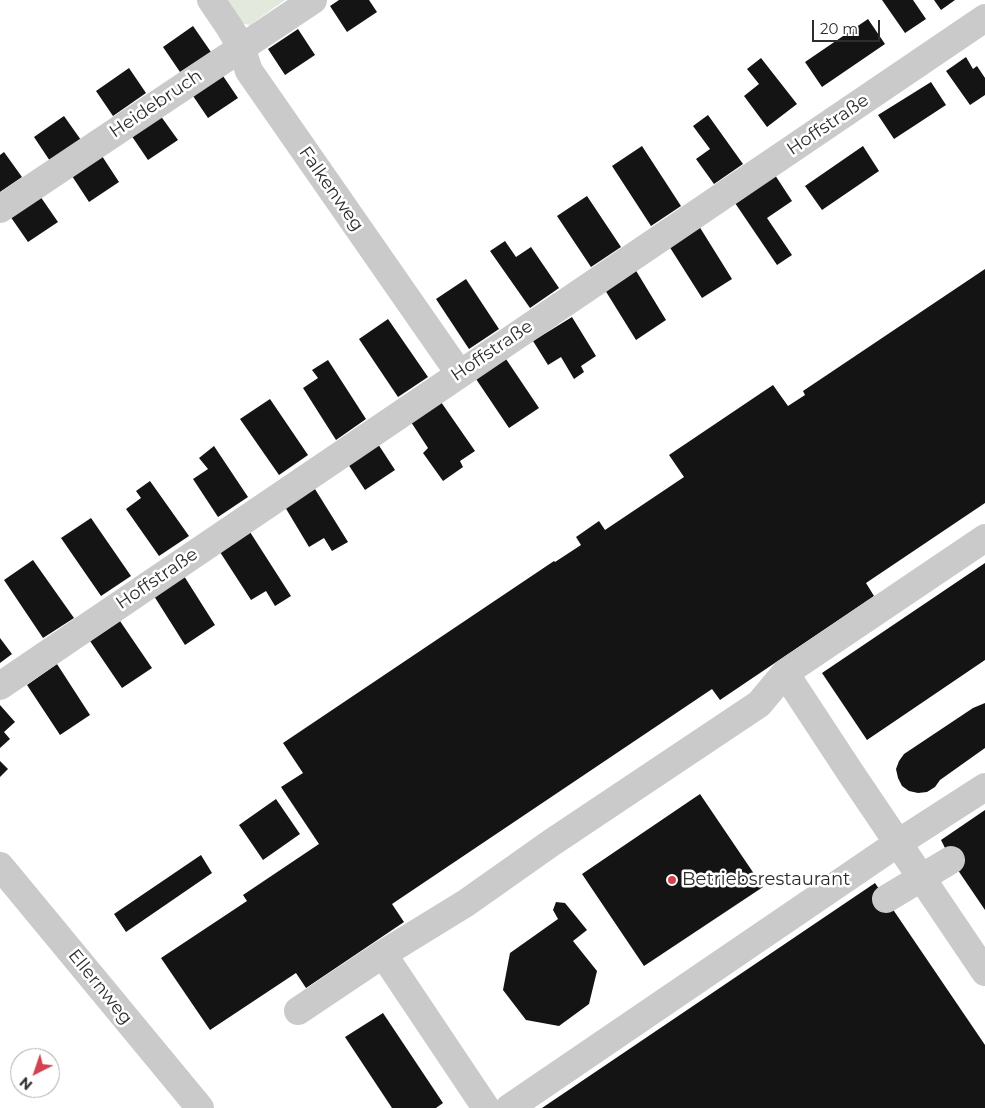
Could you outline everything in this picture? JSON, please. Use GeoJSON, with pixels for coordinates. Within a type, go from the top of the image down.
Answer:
{"type":"FeatureCollection","features":[{"type":"Feature","properties":{"kind":"street","name":"Falkenweg"},"geometry":{"type":"LineString","coordinates":[[211,0],[230,28],[249,71],[459,373]]}},
{"type":"Feature","properties":{"kind":"street","name":"Heidebruch"},"geometry":{"type":"LineString","coordinates":[[0,209],[313,0]]}},
{"type":"Feature","properties":{"kind":"street","name":"Hoffstraße"},"geometry":{"type":"LineString","coordinates":[[0,686],[985,18]]}},
{"type":"Feature","properties":{"kind":"street"},"geometry":{"type":"LineString","coordinates":[[298,1011],[383,954],[466,903],[551,843],[759,704],[785,673],[985,538]]}},
{"type":"Feature","properties":{"kind":"street"},"geometry":{"type":"LineString","coordinates":[[785,673],[985,972]]}},
{"type":"Feature","properties":{"kind":"street"},"geometry":{"type":"LineString","coordinates":[[509,1108],[898,842],[985,787]]}},
{"type":"Feature","properties":{"kind":"street"},"geometry":{"type":"LineString","coordinates":[[886,899],[951,860]]}},
{"type":"Feature","properties":{"kind":"street","name":"Ellernweg"},"geometry":{"type":"LineString","coordinates":[[0,866],[200,1108]]}},
{"type":"Feature","properties":{"kind":"street"},"geometry":{"type":"LineString","coordinates":[[383,954],[486,1108]]}},
{"type":"Feature","properties":{"kind":"shaded area"},"geometry":{"type":"Polygon","coordinates":[[[217,0],[285,0],[250,25],[232,22],[217,0]]]}},
{"type":"Feature","properties":{"kind":"building"},"geometry":{"type":"Polygon","coordinates":[[[339,0],[369,0],[377,12],[347,32],[330,6],[339,0]]]}},
{"type":"Feature","properties":{"kind":"building"},"geometry":{"type":"Polygon","coordinates":[[[882,0],[913,0],[926,19],[905,33],[882,0]]]}},
{"type":"Feature","properties":{"kind":"building"},"geometry":{"type":"Polygon","coordinates":[[[934,0],[955,0],[941,10],[934,0]]]}},
{"type":"Feature","properties":{"kind":"building"},"geometry":{"type":"Polygon","coordinates":[[[868,19],[885,44],[822,87],[805,62],[868,19]]]}},
{"type":"Feature","properties":{"kind":"building"},"geometry":{"type":"Polygon","coordinates":[[[193,26],[211,52],[180,72],[163,47],[193,26]]]}},
{"type":"Feature","properties":{"kind":"building"},"geometry":{"type":"Polygon","coordinates":[[[298,29],[315,55],[285,75],[268,49],[298,29]]]}},
{"type":"Feature","properties":{"kind":"building"},"geometry":{"type":"Polygon","coordinates":[[[966,57],[973,69],[977,66],[985,78],[985,95],[970,105],[946,71],[966,57]]]}},
{"type":"Feature","properties":{"kind":"building"},"geometry":{"type":"Polygon","coordinates":[[[761,58],[797,104],[767,127],[744,96],[759,84],[747,69],[761,58]]]}},
{"type":"Feature","properties":{"kind":"building"},"geometry":{"type":"Polygon","coordinates":[[[129,68],[146,93],[113,116],[96,91],[129,68]]]}},
{"type":"Feature","properties":{"kind":"building"},"geometry":{"type":"Polygon","coordinates":[[[221,73],[238,98],[208,118],[191,93],[221,73]]]}},
{"type":"Feature","properties":{"kind":"building"},"geometry":{"type":"Polygon","coordinates":[[[931,82],[946,105],[894,139],[878,115],[931,82]]]}},
{"type":"Feature","properties":{"kind":"building"},"geometry":{"type":"Polygon","coordinates":[[[160,115],[178,140],[148,160],[131,135],[160,115]]]}},
{"type":"Feature","properties":{"kind":"building"},"geometry":{"type":"Polygon","coordinates":[[[708,115],[743,164],[714,184],[696,159],[710,149],[693,126],[708,115]]]}},
{"type":"Feature","properties":{"kind":"building"},"geometry":{"type":"Polygon","coordinates":[[[64,116],[81,140],[50,161],[34,137],[64,116]]]}},
{"type":"Feature","properties":{"kind":"building"},"geometry":{"type":"Polygon","coordinates":[[[642,146],[681,206],[651,226],[612,166],[642,146]]]}},
{"type":"Feature","properties":{"kind":"building"},"geometry":{"type":"Polygon","coordinates":[[[863,146],[879,171],[822,210],[805,186],[863,146]]]}},
{"type":"Feature","properties":{"kind":"building"},"geometry":{"type":"Polygon","coordinates":[[[4,152],[22,177],[0,192],[0,155],[4,152]]]}},
{"type":"Feature","properties":{"kind":"building"},"geometry":{"type":"Polygon","coordinates":[[[102,156],[119,182],[89,202],[72,176],[102,156]]]}},
{"type":"Feature","properties":{"kind":"building"},"geometry":{"type":"Polygon","coordinates":[[[775,175],[792,201],[767,218],[792,255],[777,265],[735,203],[775,175]]]}},
{"type":"Feature","properties":{"kind":"building"},"geometry":{"type":"Polygon","coordinates":[[[40,196],[58,222],[28,242],[10,216],[40,196]]]}},
{"type":"Feature","properties":{"kind":"building"},"geometry":{"type":"Polygon","coordinates":[[[587,196],[621,247],[591,267],[557,216],[587,196]]]}},
{"type":"Feature","properties":{"kind":"building"},"geometry":{"type":"Polygon","coordinates":[[[699,226],[732,279],[702,298],[669,246],[699,226]]]}},
{"type":"Feature","properties":{"kind":"building"},"geometry":{"type":"Polygon","coordinates":[[[505,241],[516,257],[531,247],[559,288],[530,308],[490,251],[505,241]]]}},
{"type":"Feature","properties":{"kind":"building"},"geometry":{"type":"Polygon","coordinates":[[[635,269],[666,320],[636,340],[605,290],[635,269]]]}},
{"type":"Feature","properties":{"kind":"building"},"geometry":{"type":"Polygon","coordinates":[[[985,269],[985,503],[866,583],[874,596],[720,700],[712,689],[392,904],[404,922],[306,988],[296,973],[210,1030],[161,958],[247,901],[243,895],[319,844],[281,787],[303,773],[283,743],[554,561],[581,545],[576,537],[599,521],[605,530],[684,477],[669,455],[773,385],[788,406],[805,395],[803,391],[985,269]]]}},
{"type":"Feature","properties":{"kind":"building"},"geometry":{"type":"Polygon","coordinates":[[[466,279],[499,329],[469,349],[436,299],[466,279]]]}},
{"type":"Feature","properties":{"kind":"building"},"geometry":{"type":"Polygon","coordinates":[[[572,317],[596,356],[581,366],[584,372],[574,379],[561,357],[548,365],[533,341],[572,317]]]}},
{"type":"Feature","properties":{"kind":"building"},"geometry":{"type":"Polygon","coordinates":[[[388,319],[428,377],[398,397],[359,339],[388,319]]]}},
{"type":"Feature","properties":{"kind":"building"},"geometry":{"type":"Polygon","coordinates":[[[506,359],[539,408],[509,428],[476,379],[506,359]]]}},
{"type":"Feature","properties":{"kind":"building"},"geometry":{"type":"Polygon","coordinates":[[[328,360],[366,419],[336,440],[303,388],[318,378],[312,370],[328,360]]]}},
{"type":"Feature","properties":{"kind":"building"},"geometry":{"type":"Polygon","coordinates":[[[270,399],[308,455],[279,475],[240,419],[270,399]]]}},
{"type":"Feature","properties":{"kind":"building"},"geometry":{"type":"Polygon","coordinates":[[[441,402],[475,451],[460,461],[463,467],[443,481],[423,453],[428,448],[411,422],[441,402]]]}},
{"type":"Feature","properties":{"kind":"building"},"geometry":{"type":"Polygon","coordinates":[[[378,444],[395,470],[365,490],[348,464],[378,444]]]}},
{"type":"Feature","properties":{"kind":"building"},"geometry":{"type":"Polygon","coordinates":[[[214,446],[248,497],[218,517],[193,479],[208,469],[199,458],[214,446]]]}},
{"type":"Feature","properties":{"kind":"building"},"geometry":{"type":"Polygon","coordinates":[[[150,481],[189,536],[159,556],[126,509],[141,498],[136,491],[150,481]]]}},
{"type":"Feature","properties":{"kind":"building"},"geometry":{"type":"Polygon","coordinates":[[[315,489],[348,542],[332,551],[324,538],[309,547],[285,507],[315,489]]]}},
{"type":"Feature","properties":{"kind":"building"},"geometry":{"type":"Polygon","coordinates":[[[91,518],[131,576],[101,596],[61,538],[91,518]]]}},
{"type":"Feature","properties":{"kind":"building"},"geometry":{"type":"Polygon","coordinates":[[[250,532],[291,596],[275,606],[266,591],[251,600],[220,552],[250,532]]]}},
{"type":"Feature","properties":{"kind":"building"},"geometry":{"type":"Polygon","coordinates":[[[33,560],[74,618],[43,638],[4,580],[33,560]]]}},
{"type":"Feature","properties":{"kind":"building"},"geometry":{"type":"Polygon","coordinates":[[[985,563],[985,660],[867,740],[822,673],[985,563]]]}},
{"type":"Feature","properties":{"kind":"building"},"geometry":{"type":"Polygon","coordinates":[[[184,576],[215,625],[185,645],[154,596],[184,576]]]}},
{"type":"Feature","properties":{"kind":"building"},"geometry":{"type":"Polygon","coordinates":[[[120,621],[152,668],[122,688],[90,641],[120,621]]]}},
{"type":"Feature","properties":{"kind":"building"},"geometry":{"type":"Polygon","coordinates":[[[0,638],[12,654],[0,663],[0,638]]]}},
{"type":"Feature","properties":{"kind":"building"},"geometry":{"type":"Polygon","coordinates":[[[57,664],[90,715],[60,735],[27,685],[57,664]]]}},
{"type":"Feature","properties":{"kind":"building"},"geometry":{"type":"Polygon","coordinates":[[[985,703],[985,748],[940,780],[935,787],[927,792],[909,791],[902,786],[896,769],[904,754],[973,708],[985,703]]]}},
{"type":"Feature","properties":{"kind":"building"},"geometry":{"type":"Polygon","coordinates":[[[0,705],[15,722],[4,732],[10,739],[0,748],[0,705]]]}},
{"type":"Feature","properties":{"kind":"building"},"geometry":{"type":"Polygon","coordinates":[[[0,761],[8,769],[0,777],[0,761]]]}},
{"type":"Feature","properties":{"kind":"building","name":"Betriebsrestaurant"},"geometry":{"type":"Polygon","coordinates":[[[700,794],[763,887],[644,966],[582,874],[700,794]]]}},
{"type":"Feature","properties":{"kind":"building"},"geometry":{"type":"Polygon","coordinates":[[[276,799],[300,834],[263,860],[239,825],[276,799]]]}},
{"type":"Feature","properties":{"kind":"building"},"geometry":{"type":"Polygon","coordinates":[[[985,810],[985,910],[951,860],[941,840],[985,810]]]}},
{"type":"Feature","properties":{"kind":"building"},"geometry":{"type":"Polygon","coordinates":[[[201,855],[212,873],[126,932],[114,914],[201,855]]]}},
{"type":"Feature","properties":{"kind":"building"},"geometry":{"type":"Polygon","coordinates":[[[875,883],[985,1045],[985,1108],[542,1108],[875,883]]]}},
{"type":"Feature","properties":{"kind":"building"},"geometry":{"type":"Polygon","coordinates":[[[556,902],[565,903],[587,930],[573,941],[597,971],[589,1004],[559,1026],[526,1020],[503,990],[510,953],[558,919],[553,910],[556,902]]]}},
{"type":"Feature","properties":{"kind":"building"},"geometry":{"type":"Polygon","coordinates":[[[383,1013],[443,1103],[436,1108],[392,1108],[345,1037],[383,1013]]]}},
{"type":"Feature","properties":{"kind":"place","name":"Betriebsrestaurant"},"geometry":{"type":"Point","coordinates":[672,880]}}]}
